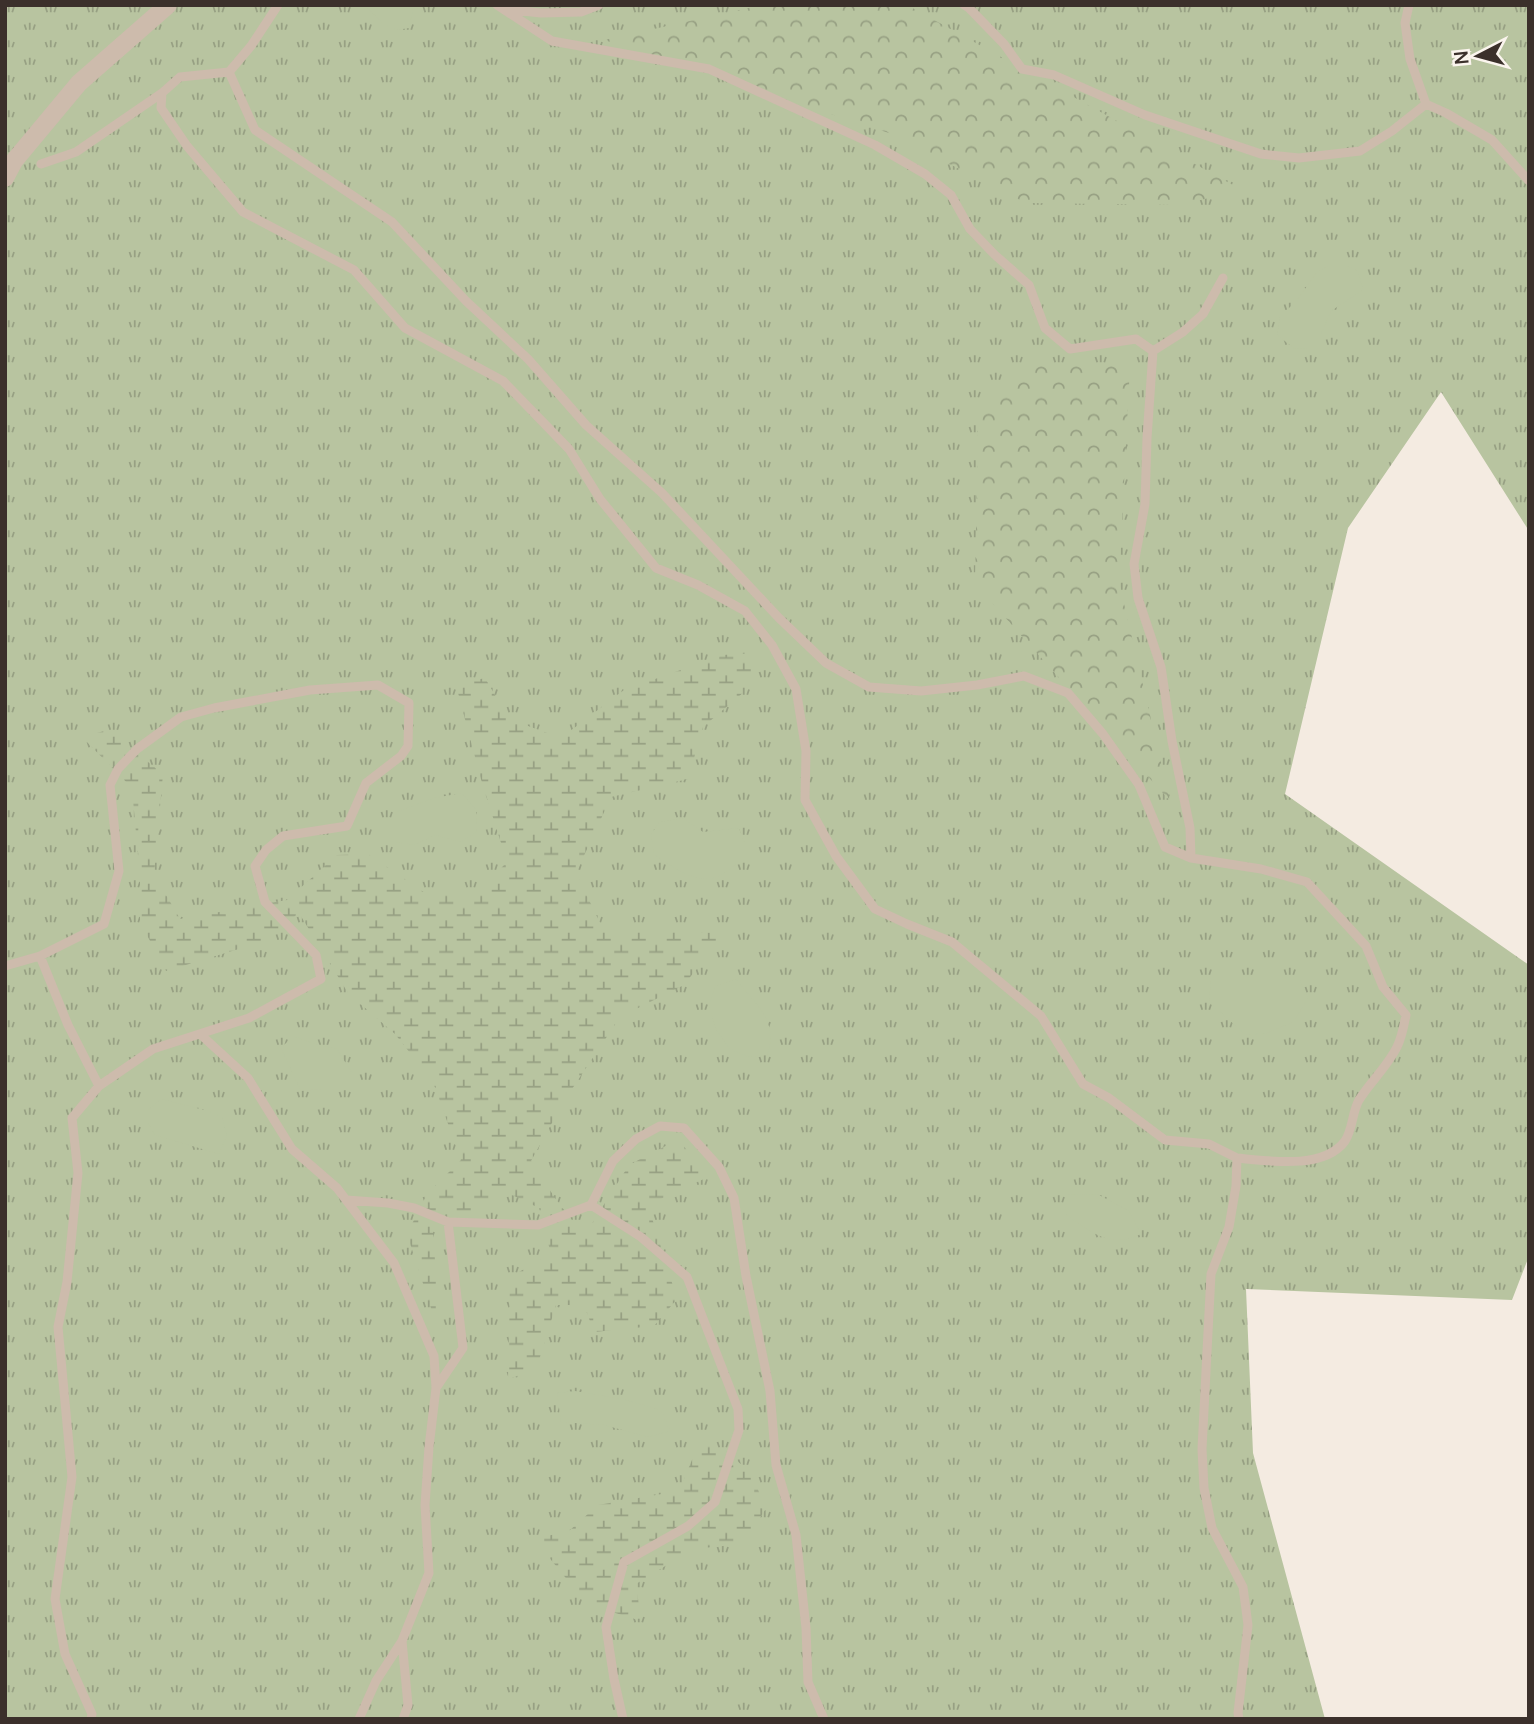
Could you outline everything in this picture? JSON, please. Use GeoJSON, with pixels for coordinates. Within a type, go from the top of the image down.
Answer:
{"type":"FeatureCollection","features":[{"type":"Feature","properties":{"kind":"street"},"geometry":{"type":"LineString","coordinates":[[5,178],[14,161],[79,83],[168,5]]}},
{"type":"Feature","properties":{"kind":"lane"},"geometry":{"type":"LineString","coordinates":[[41,163],[76,152],[163,93],[180,77],[229,72],[251,46],[278,5]]}},
{"type":"Feature","properties":{"kind":"lane"},"geometry":{"type":"LineString","coordinates":[[500,7],[541,13],[582,12],[599,5]]}},
{"type":"Feature","properties":{"kind":"lane"},"geometry":{"type":"LineString","coordinates":[[964,5],[1004,44],[1022,69],[1054,75],[1144,115],[1261,154],[1298,158],[1360,151],[1392,131],[1426,104]]}},
{"type":"Feature","properties":{"kind":"lane"},"geometry":{"type":"LineString","coordinates":[[1409,5],[1405,23],[1410,59],[1426,104],[1492,141],[1529,180]]}},
{"type":"Feature","properties":{"kind":"lane"},"geometry":{"type":"LineString","coordinates":[[500,7],[552,41],[709,69],[875,145],[925,174],[951,195],[970,229],[1029,285],[1045,328],[1070,349],[1136,339],[1153,351]]}},
{"type":"Feature","properties":{"kind":"lane"},"geometry":{"type":"LineString","coordinates":[[163,93],[161,108],[187,146],[243,212],[354,270],[405,327],[503,382],[569,449],[600,499],[656,568],[698,585],[745,611],[772,645],[796,689],[806,751],[805,800],[836,856],[874,909],[952,942],[1041,1016],[1083,1084],[1109,1098],[1165,1140],[1209,1144],[1237,1158],[1280,1162],[1311,1160],[1334,1152],[1346,1140],[1357,1101],[1382,1071],[1398,1045],[1406,1015],[1382,987],[1366,946],[1307,882],[1261,869],[1191,858],[1165,848],[1139,785],[1103,734],[1068,693],[1024,676],[977,685],[921,691],[869,687],[826,663],[779,618],[662,494],[586,425],[528,359],[466,301],[391,222],[255,130],[229,72]]}},
{"type":"Feature","properties":{"kind":"lane"},"geometry":{"type":"LineString","coordinates":[[1153,351],[1183,332],[1203,314],[1223,278]]}},
{"type":"Feature","properties":{"kind":"lane"},"geometry":{"type":"LineString","coordinates":[[1153,351],[1145,504],[1135,564],[1138,598],[1161,667],[1172,741],[1190,828],[1191,858]]}},
{"type":"Feature","properties":{"kind":"lane"},"geometry":{"type":"LineString","coordinates":[[5,966],[40,956],[104,924],[119,871],[110,785],[118,769],[137,749],[181,718],[214,708],[310,691],[378,685],[409,703],[408,746],[401,757],[366,783],[346,826],[283,836],[266,850],[255,866],[265,902],[316,955],[321,979],[249,1018],[153,1049],[99,1086],[72,1118],[78,1173],[67,1282],[58,1327],[72,1477],[55,1599],[65,1654],[92,1714],[90,1719]]}},
{"type":"Feature","properties":{"kind":"lane"},"geometry":{"type":"LineString","coordinates":[[40,956],[68,1025],[99,1086]]}},
{"type":"Feature","properties":{"kind":"lane"},"geometry":{"type":"LineString","coordinates":[[200,1034],[248,1078],[292,1149],[337,1188],[394,1263],[434,1356],[436,1388],[425,1505],[429,1573],[402,1641],[376,1681],[359,1719]]}},
{"type":"Feature","properties":{"kind":"lane"},"geometry":{"type":"LineString","coordinates":[[346,1200],[414,1208],[448,1222],[538,1225],[591,1205],[613,1161],[636,1139],[660,1126],[684,1128],[719,1167],[734,1198],[746,1276],[770,1391],[776,1465],[796,1535],[806,1628],[808,1682],[824,1719]]}},
{"type":"Feature","properties":{"kind":"lane"},"geometry":{"type":"LineString","coordinates":[[1237,1158],[1236,1186],[1229,1227],[1211,1274],[1202,1449],[1203,1488],[1212,1528],[1243,1587],[1245,1599],[1248,1625],[1239,1719]]}},
{"type":"Feature","properties":{"kind":"lane"},"geometry":{"type":"LineString","coordinates":[[591,1205],[641,1237],[687,1277],[738,1409],[740,1430],[715,1502],[688,1526],[624,1562],[606,1627],[623,1719]]}},
{"type":"Feature","properties":{"kind":"lane"},"geometry":{"type":"LineString","coordinates":[[436,1388],[463,1349],[448,1222]]}},
{"type":"Feature","properties":{"kind":"lane"},"geometry":{"type":"LineString","coordinates":[[402,1641],[408,1705],[403,1719]]}},
{"type":"Feature","properties":{"kind":"green space"},"geometry":{"type":"Polygon","coordinates":[[[5,5],[1529,5],[1529,531],[1441,392],[1348,528],[1285,794],[1529,965],[1529,1256],[1512,1300],[1246,1289],[1253,1453],[1325,1719],[5,1719],[5,5]]]}},
{"type":"Feature","properties":{"kind":"green space"},"geometry":{"type":"Polygon","coordinates":[[[365,5],[411,5],[413,9],[409,28],[397,30],[383,24],[365,5]]]}},
{"type":"Feature","properties":{"kind":"green space"},"geometry":{"type":"Polygon","coordinates":[[[762,5],[907,5],[1242,190],[1180,205],[1026,203],[889,133],[604,40],[762,5]]]}},
{"type":"Feature","properties":{"kind":"green space"},"geometry":{"type":"Polygon","coordinates":[[[1328,266],[1347,266],[1358,271],[1363,290],[1331,311],[1321,334],[1307,348],[1295,349],[1277,335],[1280,317],[1297,300],[1317,272],[1328,266]]]}},
{"type":"Feature","properties":{"kind":"green space"},"geometry":{"type":"Polygon","coordinates":[[[1020,365],[1130,366],[1119,582],[1170,801],[975,584],[978,420],[1020,365]]]}},
{"type":"Feature","properties":{"kind":"green space"},"geometry":{"type":"Polygon","coordinates":[[[753,653],[752,685],[703,727],[688,779],[611,797],[576,873],[603,929],[724,933],[684,985],[620,1017],[564,1101],[531,1161],[584,1236],[629,1165],[679,1139],[706,1178],[648,1205],[677,1299],[654,1326],[594,1332],[584,1305],[556,1305],[536,1370],[508,1379],[510,1277],[551,1254],[539,1208],[510,1194],[433,1231],[440,1336],[407,1234],[427,1194],[461,1160],[433,1082],[395,1034],[348,993],[299,913],[262,942],[166,971],[140,922],[140,878],[132,788],[82,737],[108,730],[163,774],[154,874],[180,919],[287,900],[337,855],[368,854],[428,895],[475,895],[507,862],[480,776],[456,685],[485,678],[509,719],[561,738],[624,690],[723,655],[753,653]]]}},
{"type":"Feature","properties":{"kind":"green space"},"geometry":{"type":"Polygon","coordinates":[[[462,793],[476,810],[477,832],[461,842],[435,835],[414,845],[395,842],[387,826],[396,812],[434,798],[462,793]]]}},
{"type":"Feature","properties":{"kind":"green space"},"geometry":{"type":"Polygon","coordinates":[[[683,818],[703,832],[739,828],[745,844],[741,860],[719,876],[702,878],[676,869],[654,854],[651,835],[659,822],[683,818]]]}},
{"type":"Feature","properties":{"kind":"green space"},"geometry":{"type":"Polygon","coordinates":[[[736,979],[758,1005],[768,1023],[770,1043],[767,1055],[749,1057],[730,1049],[717,1031],[709,1007],[715,986],[736,979]]]}},
{"type":"Feature","properties":{"kind":"green space"},"geometry":{"type":"Polygon","coordinates":[[[1211,980],[1300,980],[1308,999],[1293,1022],[1267,1033],[1246,1035],[1209,1002],[1211,980]]]}},
{"type":"Feature","properties":{"kind":"green space"},"geometry":{"type":"Polygon","coordinates":[[[293,1036],[337,1049],[352,1073],[348,1089],[301,1091],[281,1048],[293,1036]]]}},
{"type":"Feature","properties":{"kind":"green space"},"geometry":{"type":"Polygon","coordinates":[[[161,1099],[222,1117],[227,1135],[219,1154],[155,1135],[148,1123],[148,1110],[161,1099]]]}},
{"type":"Feature","properties":{"kind":"green space"},"geometry":{"type":"Polygon","coordinates":[[[1068,1194],[1099,1195],[1129,1211],[1141,1234],[1120,1240],[1092,1232],[1065,1214],[1068,1194]]]}},
{"type":"Feature","properties":{"kind":"green space"},"geometry":{"type":"Polygon","coordinates":[[[575,1391],[622,1399],[661,1410],[670,1431],[648,1437],[604,1425],[561,1422],[557,1393],[575,1391]]]}},
{"type":"Feature","properties":{"kind":"green space"},"geometry":{"type":"Polygon","coordinates":[[[702,1436],[752,1472],[765,1510],[743,1544],[693,1549],[636,1584],[641,1621],[587,1604],[534,1539],[569,1531],[598,1505],[679,1491],[702,1436]]]}}]}
